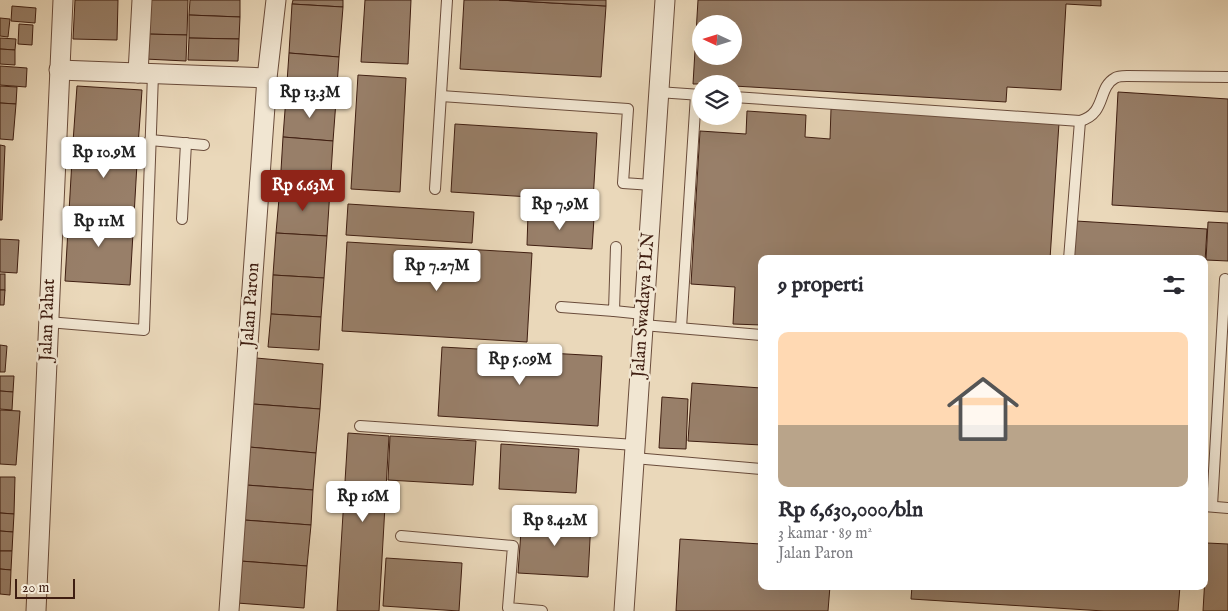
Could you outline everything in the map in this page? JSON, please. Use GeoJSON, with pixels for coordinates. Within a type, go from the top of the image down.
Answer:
{"type":"FeatureCollection","features":[{"type":"Feature","properties":{"kind":"street","name":"Jalan Pahat"},"geometry":{"type":"LineString","coordinates":[[36,611],[63,0]]}},
{"type":"Feature","properties":{"kind":"street"},"geometry":{"type":"LineString","coordinates":[[142,0],[145,73]]}},
{"type":"Feature","properties":{"kind":"street","name":"Jalan Paron"},"geometry":{"type":"LineString","coordinates":[[229,611],[267,78],[276,0]]}},
{"type":"Feature","properties":{"kind":"street","name":"Jalan Swadaya PLN"},"geometry":{"type":"LineString","coordinates":[[624,611],[665,0]]}},
{"type":"Feature","properties":{"kind":"street"},"geometry":{"type":"LineString","coordinates":[[59,70],[267,78]]}},
{"type":"Feature","properties":{"kind":"lane"},"geometry":{"type":"LineString","coordinates":[[435,189],[447,0]]}},
{"type":"Feature","properties":{"kind":"lane"},"geometry":{"type":"LineString","coordinates":[[48,322],[144,330],[150,140],[145,73]]}},
{"type":"Feature","properties":{"kind":"lane"},"geometry":{"type":"LineString","coordinates":[[742,99],[1080,121],[1090,118],[1098,107],[1107,85],[1115,78],[1127,76],[1228,77]]}},
{"type":"Feature","properties":{"kind":"lane"},"geometry":{"type":"LineString","coordinates":[[658,92],[692,94]]}},
{"type":"Feature","properties":{"kind":"lane"},"geometry":{"type":"LineString","coordinates":[[441,96],[628,109],[623,183],[652,185]]}},
{"type":"Feature","properties":{"kind":"lane"},"geometry":{"type":"LineString","coordinates":[[1069,255],[1080,121]]}},
{"type":"Feature","properties":{"kind":"lane"},"geometry":{"type":"LineString","coordinates":[[681,328],[697,125]]}},
{"type":"Feature","properties":{"kind":"lane"},"geometry":{"type":"LineString","coordinates":[[150,140],[204,145]]}},
{"type":"Feature","properties":{"kind":"lane"},"geometry":{"type":"LineString","coordinates":[[182,219],[186,143]]}},
{"type":"Feature","properties":{"kind":"lane"},"geometry":{"type":"LineString","coordinates":[[614,311],[616,247]]}},
{"type":"Feature","properties":{"kind":"lane"},"geometry":{"type":"LineString","coordinates":[[1225,279],[1208,506],[1228,508]]}},
{"type":"Feature","properties":{"kind":"lane"},"geometry":{"type":"LineString","coordinates":[[561,307],[614,311],[643,320],[681,328],[758,335]]}},
{"type":"Feature","properties":{"kind":"lane"},"geometry":{"type":"LineString","coordinates":[[360,426],[634,452],[758,469]]}},
{"type":"Feature","properties":{"kind":"lane"},"geometry":{"type":"LineString","coordinates":[[401,536],[513,546],[508,608],[542,611]]}},
{"type":"Feature","properties":{"kind":"building"},"geometry":{"type":"Polygon","coordinates":[[[75,0],[118,0],[117,40],[73,39],[75,0]]]}},
{"type":"Feature","properties":{"kind":"building"},"geometry":{"type":"Polygon","coordinates":[[[147,0],[188,0],[187,35],[146,34],[147,0]]]}},
{"type":"Feature","properties":{"kind":"building"},"geometry":{"type":"Polygon","coordinates":[[[190,0],[240,0],[240,17],[189,15],[190,0]]]}},
{"type":"Feature","properties":{"kind":"building"},"geometry":{"type":"Polygon","coordinates":[[[293,0],[343,0],[343,7],[292,4],[293,0]]]}},
{"type":"Feature","properties":{"kind":"building"},"geometry":{"type":"Polygon","coordinates":[[[365,0],[411,0],[408,64],[361,62],[365,0]]]}},
{"type":"Feature","properties":{"kind":"building"},"geometry":{"type":"Polygon","coordinates":[[[464,0],[606,6],[601,77],[460,69],[464,0]]]}},
{"type":"Feature","properties":{"kind":"building"},"geometry":{"type":"Polygon","coordinates":[[[499,0],[606,0],[606,6],[499,0]]]}},
{"type":"Feature","properties":{"kind":"building"},"geometry":{"type":"Polygon","coordinates":[[[698,0],[1101,0],[1101,6],[1066,4],[1061,90],[1007,87],[1006,102],[742,86],[742,75],[694,75],[694,65],[742,65],[742,15],[697,15],[698,0]]]}},
{"type":"Feature","properties":{"kind":"building"},"geometry":{"type":"Polygon","coordinates":[[[292,4],[343,7],[339,57],[289,53],[292,4]]]}},
{"type":"Feature","properties":{"kind":"building"},"geometry":{"type":"Polygon","coordinates":[[[12,6],[36,8],[35,23],[11,21],[12,6]]]}},
{"type":"Feature","properties":{"kind":"building"},"geometry":{"type":"Polygon","coordinates":[[[189,15],[240,17],[239,39],[189,38],[189,15]]]}},
{"type":"Feature","properties":{"kind":"building"},"geometry":{"type":"Polygon","coordinates":[[[0,18],[10,19],[8,37],[0,36],[0,18]]]}},
{"type":"Feature","properties":{"kind":"building"},"geometry":{"type":"Polygon","coordinates":[[[19,24],[33,25],[32,45],[18,44],[19,24]]]}},
{"type":"Feature","properties":{"kind":"building"},"geometry":{"type":"Polygon","coordinates":[[[146,34],[187,35],[186,61],[145,59],[146,34]]]}},
{"type":"Feature","properties":{"kind":"building"},"geometry":{"type":"Polygon","coordinates":[[[0,38],[16,39],[15,50],[0,49],[0,38]]]}},
{"type":"Feature","properties":{"kind":"building"},"geometry":{"type":"Polygon","coordinates":[[[189,38],[239,39],[238,61],[188,60],[189,38]]]}},
{"type":"Feature","properties":{"kind":"building"},"geometry":{"type":"Polygon","coordinates":[[[0,49],[15,50],[15,65],[0,64],[0,49]]]}},
{"type":"Feature","properties":{"kind":"building"},"geometry":{"type":"Polygon","coordinates":[[[289,53],[339,57],[336,101],[286,97],[289,53]]]}},
{"type":"Feature","properties":{"kind":"building"},"geometry":{"type":"Polygon","coordinates":[[[0,66],[27,68],[26,87],[0,85],[0,66]]]}},
{"type":"Feature","properties":{"kind":"building"},"geometry":{"type":"Polygon","coordinates":[[[358,75],[406,78],[400,192],[351,189],[358,75]]]}},
{"type":"Feature","properties":{"kind":"building"},"geometry":{"type":"Polygon","coordinates":[[[0,86],[17,87],[16,104],[0,103],[0,86]]]}},
{"type":"Feature","properties":{"kind":"building"},"geometry":{"type":"Polygon","coordinates":[[[77,86],[142,90],[138,146],[73,142],[77,86]]]}},
{"type":"Feature","properties":{"kind":"building"},"geometry":{"type":"Polygon","coordinates":[[[1118,92],[1228,99],[1228,212],[1112,205],[1118,92]]]}},
{"type":"Feature","properties":{"kind":"building"},"geometry":{"type":"Polygon","coordinates":[[[286,97],[336,101],[333,141],[283,137],[286,97]]]}},
{"type":"Feature","properties":{"kind":"building"},"geometry":{"type":"Polygon","coordinates":[[[0,103],[16,104],[13,140],[0,139],[0,103]]]}},
{"type":"Feature","properties":{"kind":"building"},"geometry":{"type":"Polygon","coordinates":[[[831,109],[1059,123],[1050,255],[758,255],[758,325],[733,324],[735,287],[691,284],[700,131],[746,134],[747,111],[806,115],[805,137],[830,139],[831,109]]]}},
{"type":"Feature","properties":{"kind":"building"},"geometry":{"type":"Polygon","coordinates":[[[455,124],[597,133],[593,201],[451,192],[455,124]]]}},
{"type":"Feature","properties":{"kind":"building"},"geometry":{"type":"Polygon","coordinates":[[[283,137],[333,141],[330,190],[280,187],[283,137]]]}},
{"type":"Feature","properties":{"kind":"building"},"geometry":{"type":"Polygon","coordinates":[[[73,142],[138,146],[134,216],[69,212],[73,142]]]}},
{"type":"Feature","properties":{"kind":"building"},"geometry":{"type":"Polygon","coordinates":[[[0,145],[5,146],[2,220],[0,220],[0,145]]]}},
{"type":"Feature","properties":{"kind":"building"},"geometry":{"type":"Polygon","coordinates":[[[280,187],[330,190],[327,236],[276,233],[280,187]]]}},
{"type":"Feature","properties":{"kind":"building"},"geometry":{"type":"Polygon","coordinates":[[[348,204],[474,212],[472,243],[346,235],[348,204]]]}},
{"type":"Feature","properties":{"kind":"building"},"geometry":{"type":"Polygon","coordinates":[[[69,212],[134,216],[130,285],[65,281],[69,212]]]}},
{"type":"Feature","properties":{"kind":"building"},"geometry":{"type":"Polygon","coordinates":[[[528,214],[594,218],[592,249],[527,245],[528,214]]]}},
{"type":"Feature","properties":{"kind":"building"},"geometry":{"type":"Polygon","coordinates":[[[1076,221],[1207,229],[1205,255],[1074,255],[1076,221]]]}},
{"type":"Feature","properties":{"kind":"building"},"geometry":{"type":"Polygon","coordinates":[[[1208,222],[1228,223],[1228,261],[1208,260],[1208,255],[1206,255],[1208,222]]]}},
{"type":"Feature","properties":{"kind":"building"},"geometry":{"type":"Polygon","coordinates":[[[276,233],[327,236],[324,278],[273,275],[276,233]]]}},
{"type":"Feature","properties":{"kind":"building"},"geometry":{"type":"Polygon","coordinates":[[[0,239],[19,240],[17,273],[0,272],[0,239]]]}},
{"type":"Feature","properties":{"kind":"building"},"geometry":{"type":"Polygon","coordinates":[[[347,242],[532,253],[527,342],[342,331],[347,242]]]}},
{"type":"Feature","properties":{"kind":"building"},"geometry":{"type":"Polygon","coordinates":[[[0,274],[5,274],[5,290],[0,290],[0,274]]]}},
{"type":"Feature","properties":{"kind":"building"},"geometry":{"type":"Polygon","coordinates":[[[273,275],[324,278],[321,317],[271,314],[273,275]]]}},
{"type":"Feature","properties":{"kind":"building"},"geometry":{"type":"Polygon","coordinates":[[[0,290],[5,290],[4,305],[0,305],[0,290]]]}},
{"type":"Feature","properties":{"kind":"building"},"geometry":{"type":"Polygon","coordinates":[[[271,314],[321,317],[319,350],[268,347],[271,314]]]}},
{"type":"Feature","properties":{"kind":"building"},"geometry":{"type":"Polygon","coordinates":[[[0,345],[7,346],[5,372],[0,372],[0,345]]]}},
{"type":"Feature","properties":{"kind":"building"},"geometry":{"type":"Polygon","coordinates":[[[442,347],[602,356],[598,426],[438,416],[442,347]]]}},
{"type":"Feature","properties":{"kind":"building"},"geometry":{"type":"Polygon","coordinates":[[[256,358],[323,364],[320,409],[253,404],[256,358]]]}},
{"type":"Feature","properties":{"kind":"building"},"geometry":{"type":"Polygon","coordinates":[[[0,376],[14,376],[13,392],[0,391],[0,376]]]}},
{"type":"Feature","properties":{"kind":"building"},"geometry":{"type":"Polygon","coordinates":[[[692,383],[758,388],[758,445],[688,441],[692,383]]]}},
{"type":"Feature","properties":{"kind":"building"},"geometry":{"type":"Polygon","coordinates":[[[0,391],[13,392],[12,410],[0,409],[0,391]]]}},
{"type":"Feature","properties":{"kind":"building"},"geometry":{"type":"Polygon","coordinates":[[[662,397],[688,399],[686,449],[659,448],[662,397]]]}},
{"type":"Feature","properties":{"kind":"building"},"geometry":{"type":"Polygon","coordinates":[[[253,404],[320,409],[316,453],[249,447],[253,404]]]}},
{"type":"Feature","properties":{"kind":"building"},"geometry":{"type":"Polygon","coordinates":[[[0,410],[20,411],[16,465],[0,464],[0,410]]]}},
{"type":"Feature","properties":{"kind":"building"},"geometry":{"type":"Polygon","coordinates":[[[348,433],[389,436],[379,611],[337,611],[348,433]]]}},
{"type":"Feature","properties":{"kind":"building"},"geometry":{"type":"Polygon","coordinates":[[[390,436],[476,441],[473,485],[388,480],[390,436]]]}},
{"type":"Feature","properties":{"kind":"building"},"geometry":{"type":"Polygon","coordinates":[[[501,444],[579,449],[576,493],[499,489],[501,444]]]}},
{"type":"Feature","properties":{"kind":"building"},"geometry":{"type":"Polygon","coordinates":[[[249,447],[316,453],[313,490],[246,485],[249,447]]]}},
{"type":"Feature","properties":{"kind":"building"},"geometry":{"type":"Polygon","coordinates":[[[0,477],[15,477],[14,514],[0,513],[0,477]]]}},
{"type":"Feature","properties":{"kind":"building"},"geometry":{"type":"Polygon","coordinates":[[[246,485],[313,490],[311,525],[244,520],[246,485]]]}},
{"type":"Feature","properties":{"kind":"building"},"geometry":{"type":"Polygon","coordinates":[[[0,513],[14,514],[13,532],[0,531],[0,513]]]}},
{"type":"Feature","properties":{"kind":"building"},"geometry":{"type":"Polygon","coordinates":[[[522,517],[591,521],[588,577],[518,573],[522,517]]]}},
{"type":"Feature","properties":{"kind":"building"},"geometry":{"type":"Polygon","coordinates":[[[244,520],[311,525],[307,566],[240,561],[244,520]]]}},
{"type":"Feature","properties":{"kind":"building"},"geometry":{"type":"Polygon","coordinates":[[[0,531],[13,532],[12,551],[0,551],[0,531]]]}},
{"type":"Feature","properties":{"kind":"building"},"geometry":{"type":"Polygon","coordinates":[[[680,539],[758,544],[758,590],[830,590],[828,611],[676,611],[680,539]]]}},
{"type":"Feature","properties":{"kind":"building"},"geometry":{"type":"Polygon","coordinates":[[[1208,543],[1228,544],[1228,611],[1203,611],[1204,590],[1208,590],[1208,543]]]}},
{"type":"Feature","properties":{"kind":"building"},"geometry":{"type":"Polygon","coordinates":[[[0,551],[12,551],[11,570],[0,569],[0,551]]]}},
{"type":"Feature","properties":{"kind":"building"},"geometry":{"type":"Polygon","coordinates":[[[386,558],[462,563],[459,611],[383,606],[386,558]]]}},
{"type":"Feature","properties":{"kind":"building"},"geometry":{"type":"Polygon","coordinates":[[[240,561],[307,566],[304,608],[237,603],[240,561]]]}},
{"type":"Feature","properties":{"kind":"building"},"geometry":{"type":"Polygon","coordinates":[[[0,569],[11,570],[10,595],[0,594],[0,569]]]}},
{"type":"Feature","properties":{"kind":"building"},"geometry":{"type":"Polygon","coordinates":[[[912,590],[1180,590],[1178,611],[1104,611],[911,599],[912,590]]]}}]}
